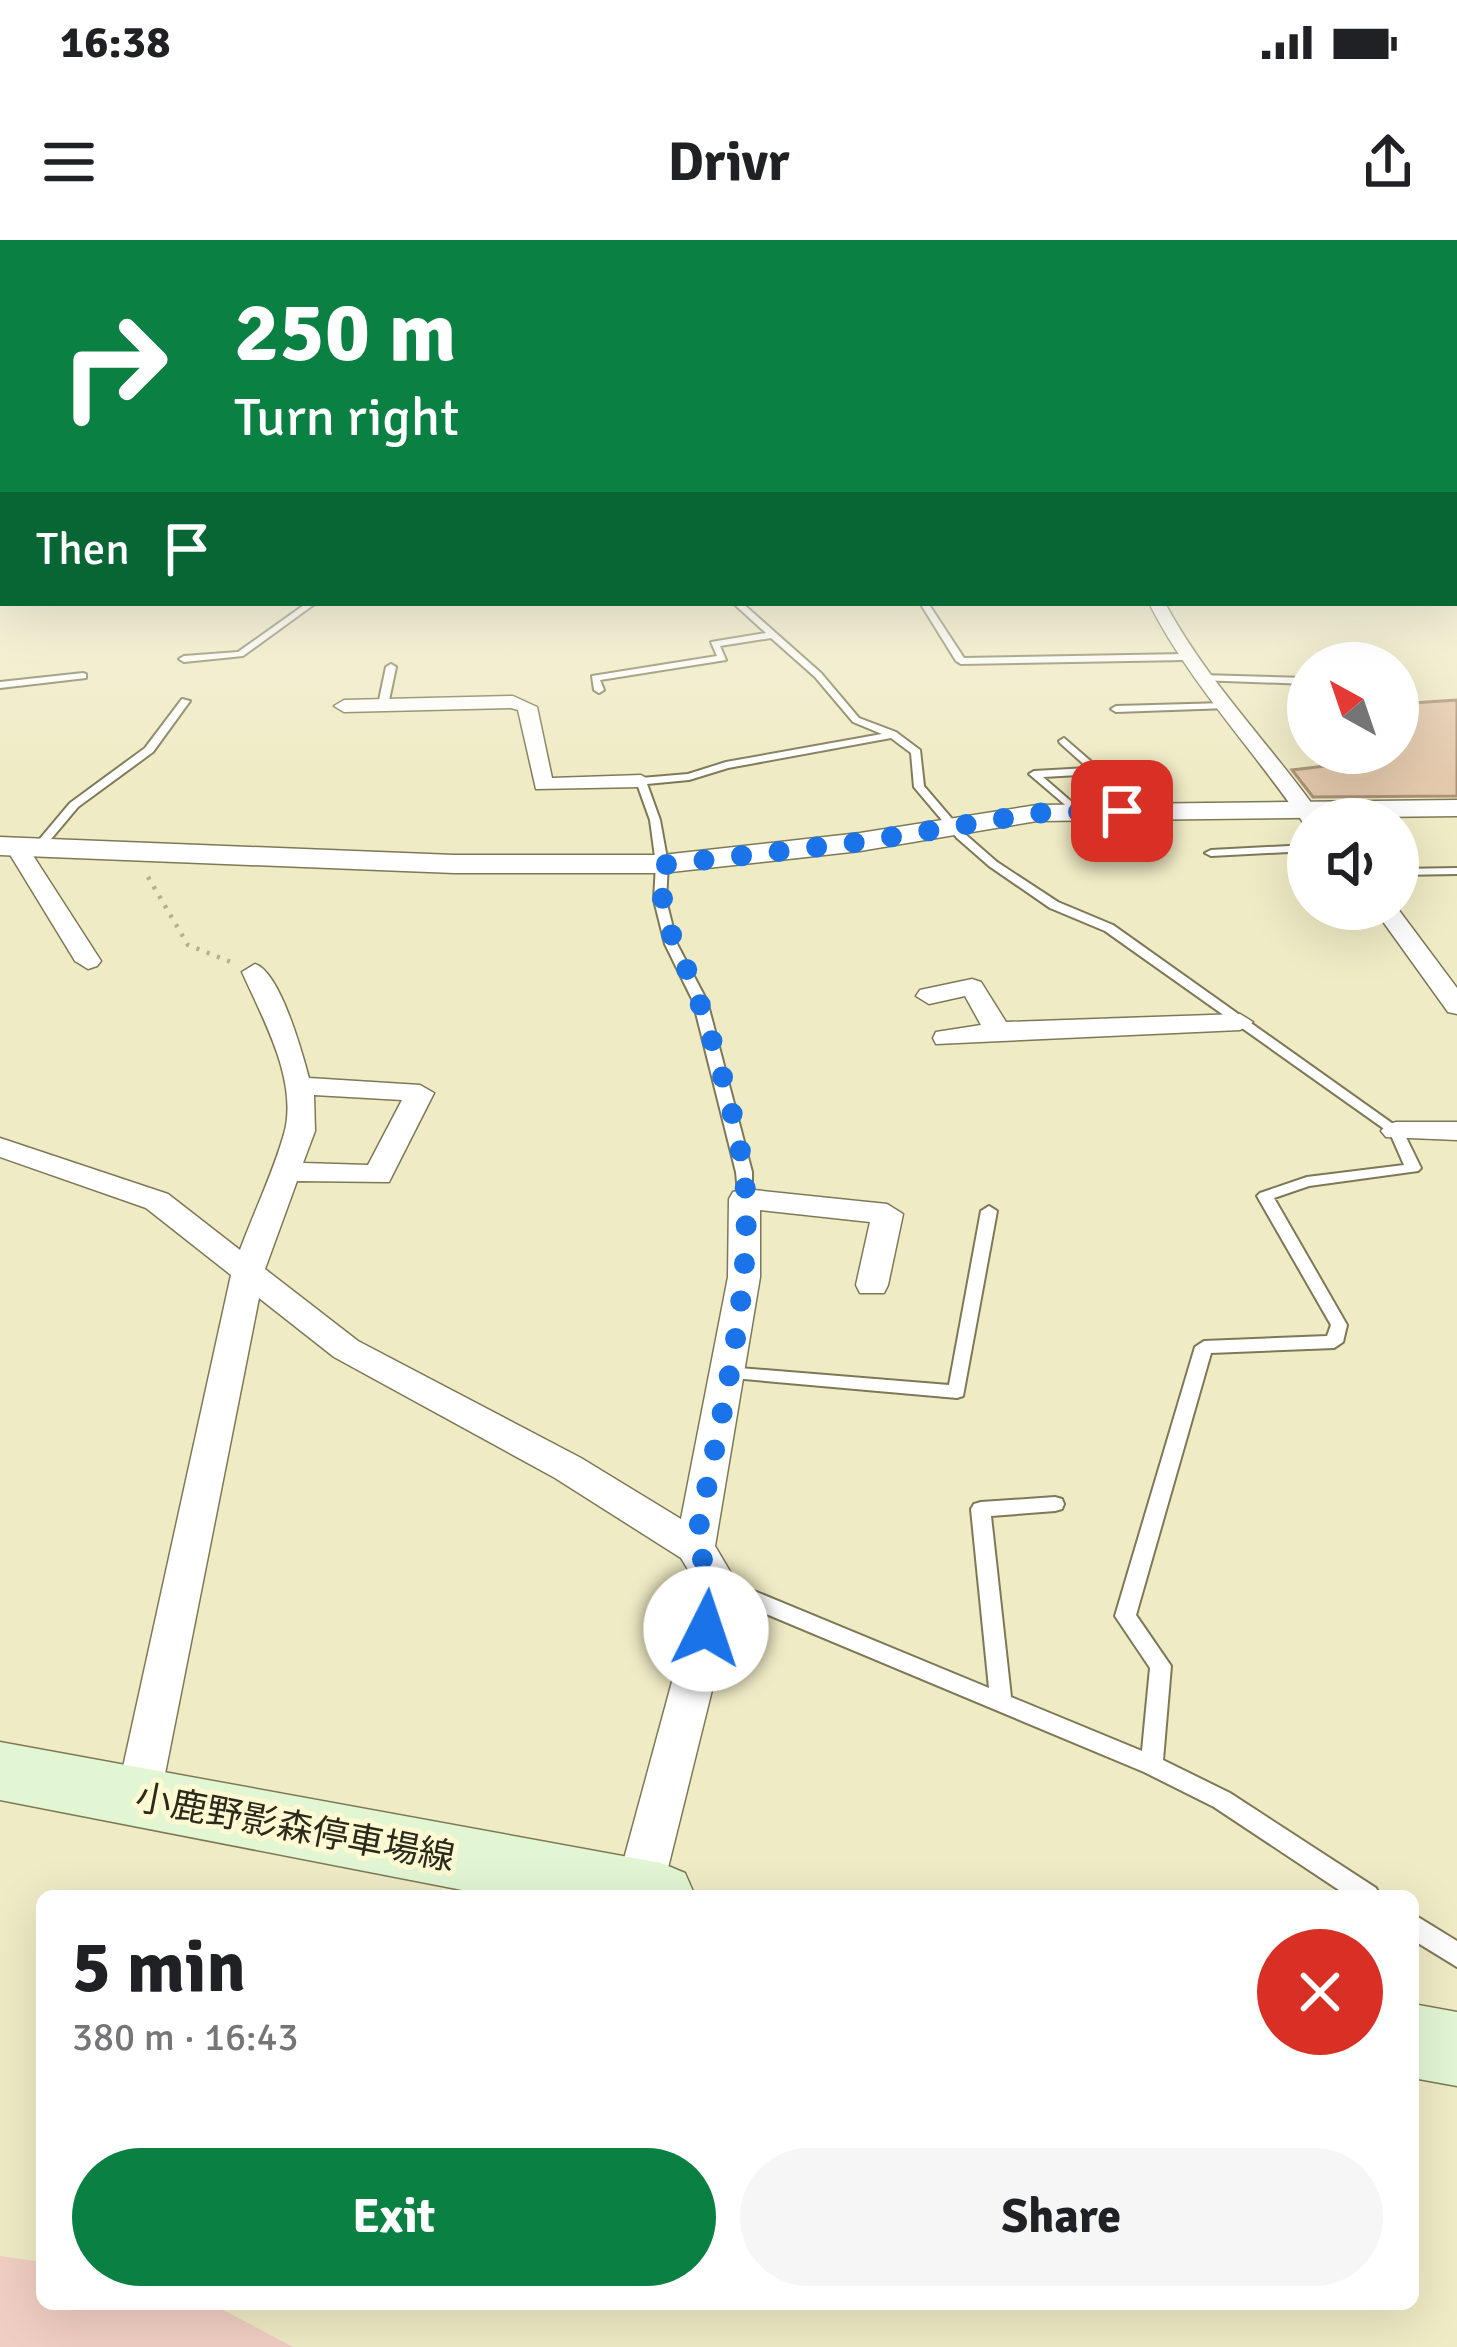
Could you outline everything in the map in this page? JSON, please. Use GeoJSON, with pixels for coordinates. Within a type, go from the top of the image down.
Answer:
{"type":"FeatureCollection","features":[{"type":"Feature","properties":{"kind":"main road","name":"小鹿野影森停車場線"},"geometry":{"type":"LineString","coordinates":[[0,1772],[628,1890]]}},
{"type":"Feature","properties":{"kind":"main road"},"geometry":{"type":"LineString","coordinates":[[1419,2042],[1457,2049]]}},
{"type":"Feature","properties":{"kind":"street"},"geometry":{"type":"LineString","coordinates":[[1159,606],[1185,658],[1296,798]]}},
{"type":"Feature","properties":{"kind":"street"},"geometry":{"type":"LineString","coordinates":[[344,706],[514,702],[527,707],[543,785],[640,781]]}},
{"type":"Feature","properties":{"kind":"street"},"geometry":{"type":"LineString","coordinates":[[1419,809],[1457,808]]}},
{"type":"Feature","properties":{"kind":"street"},"geometry":{"type":"LineString","coordinates":[[18,848],[524,866],[662,865],[1037,813],[1287,813]]}},
{"type":"Feature","properties":{"kind":"street"},"geometry":{"type":"LineString","coordinates":[[18,848],[88,961]]}},
{"type":"Feature","properties":{"kind":"street"},"geometry":{"type":"LineString","coordinates":[[1402,930],[1457,1006]]}},
{"type":"Feature","properties":{"kind":"street"},"geometry":{"type":"LineString","coordinates":[[138,1799],[248,1271],[300,1131],[297,1086],[285,1037],[254,972]]}},
{"type":"Feature","properties":{"kind":"street"},"geometry":{"type":"LineString","coordinates":[[929,996],[972,987],[998,1030]]}},
{"type":"Feature","properties":{"kind":"street"},"geometry":{"type":"LineString","coordinates":[[946,1038],[998,1030],[1240,1022]]}},
{"type":"Feature","properties":{"kind":"street"},"geometry":{"type":"LineString","coordinates":[[285,1171],[378,1175],[420,1093],[297,1086]]}},
{"type":"Feature","properties":{"kind":"street"},"geometry":{"type":"LineString","coordinates":[[1396,1131],[1457,1130]]}},
{"type":"Feature","properties":{"kind":"street"},"geometry":{"type":"LineString","coordinates":[[0,1147],[157,1201],[346,1349],[568,1468],[695,1547],[718,1585],[651,1890]]}},
{"type":"Feature","properties":{"kind":"street"},"geometry":{"type":"LineString","coordinates":[[695,1547],[744,1277],[744,1199],[887,1214],[872,1285]]}},
{"type":"Feature","properties":{"kind":"lane"},"geometry":{"type":"LineString","coordinates":[[184,659],[240,654],[309,606]]}},
{"type":"Feature","properties":{"kind":"lane"},"geometry":{"type":"LineString","coordinates":[[740,606],[818,675],[856,720],[892,734],[916,752],[919,787],[953,827],[1022,886],[1109,928],[1396,1131],[1413,1168],[1307,1183],[1265,1196],[1339,1325],[1334,1342],[1204,1347],[1125,1616],[1161,1666],[1151,1765]]}},
{"type":"Feature","properties":{"kind":"lane"},"geometry":{"type":"LineString","coordinates":[[926,606],[962,661],[1185,658]]}},
{"type":"Feature","properties":{"kind":"lane"},"geometry":{"type":"LineString","coordinates":[[599,690],[595,678],[723,658],[714,644],[771,635]]}},
{"type":"Feature","properties":{"kind":"lane"},"geometry":{"type":"LineString","coordinates":[[383,705],[391,667]]}},
{"type":"Feature","properties":{"kind":"lane"},"geometry":{"type":"LineString","coordinates":[[0,685],[83,676]]}},
{"type":"Feature","properties":{"kind":"lane"},"geometry":{"type":"LineString","coordinates":[[1201,678],[1287,680]]}},
{"type":"Feature","properties":{"kind":"lane"},"geometry":{"type":"LineString","coordinates":[[18,848],[148,750],[185,701]]}},
{"type":"Feature","properties":{"kind":"lane"},"geometry":{"type":"LineString","coordinates":[[1116,710],[1225,706]]}},
{"type":"Feature","properties":{"kind":"lane"},"geometry":{"type":"LineString","coordinates":[[744,1199],[744,1172],[700,1001],[671,944],[660,900],[662,865],[655,820],[640,781],[689,777],[726,765],[892,734]]}},
{"type":"Feature","properties":{"kind":"lane"},"geometry":{"type":"LineString","coordinates":[[1064,741],[1097,771],[1034,774],[1077,812]]}},
{"type":"Feature","properties":{"kind":"lane"},"geometry":{"type":"LineString","coordinates":[[1211,853],[1287,849]]}},
{"type":"Feature","properties":{"kind":"lane"},"geometry":{"type":"LineString","coordinates":[[1419,872],[1457,871]]}},
{"type":"Feature","properties":{"kind":"lane"},"geometry":{"type":"LineString","coordinates":[[727,1373],[957,1392],[989,1211]]}},
{"type":"Feature","properties":{"kind":"lane"},"geometry":{"type":"LineString","coordinates":[[1001,1703],[981,1509],[1055,1504]]}},
{"type":"Feature","properties":{"kind":"lane"},"geometry":{"type":"LineString","coordinates":[[718,1585],[1151,1765],[1222,1800],[1359,1890]]}},
{"type":"Feature","properties":{"kind":"lane"},"geometry":{"type":"LineString","coordinates":[[1419,1930],[1457,1955]]}},
{"type":"Feature","properties":{"kind":"path"},"geometry":{"type":"LineString","coordinates":[[135,853],[188,945],[254,972]]}},
{"type":"Feature","properties":{"kind":"shaded area"},"geometry":{"type":"Polygon","coordinates":[[[0,2256],[36,2261],[36,2310],[223,2310],[293,2347],[0,2347],[0,2256]]]}},
{"type":"Feature","properties":{"kind":"building"},"geometry":{"type":"Polygon","coordinates":[[[1457,700],[1457,796],[1313,797],[1295,774],[1419,774],[1419,703],[1457,700]]]}},
{"type":"Feature","properties":{"kind":"route"},"geometry":{"type":"LineString","coordinates":[[706,1629],[718,1585],[695,1547],[744,1277],[744,1172],[700,1001],[671,944],[660,900],[662,865],[860,842],[1037,813],[1122,811]]}}]}
